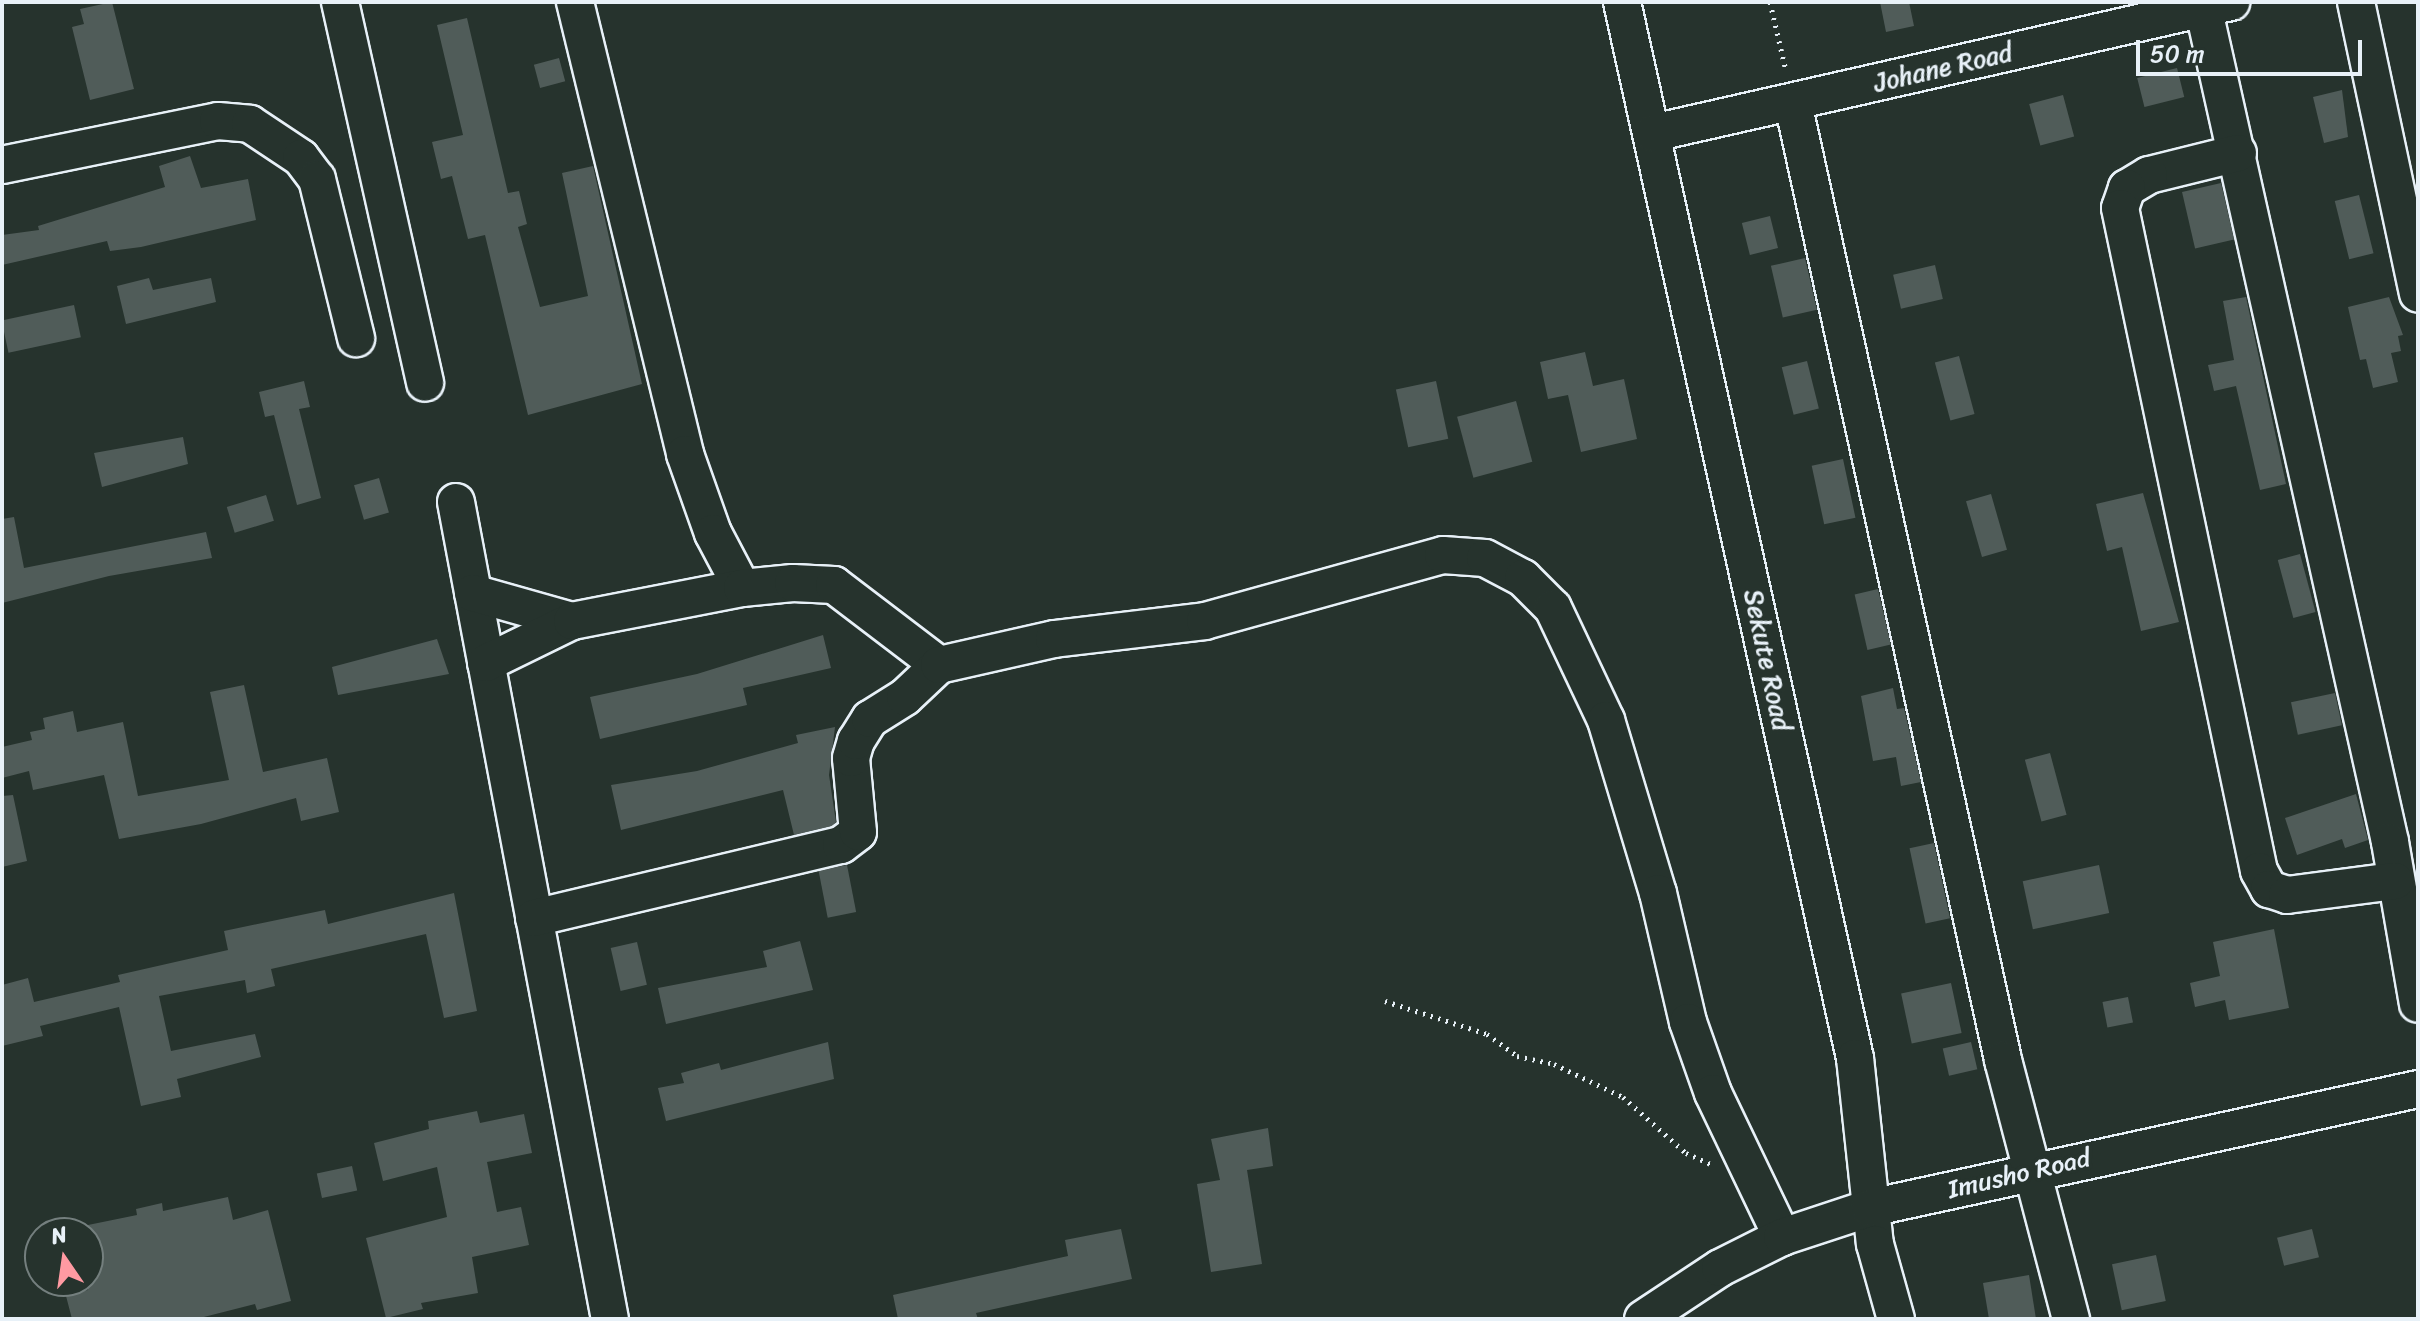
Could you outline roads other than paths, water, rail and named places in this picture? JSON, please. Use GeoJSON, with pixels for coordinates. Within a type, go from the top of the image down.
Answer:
{"type":"FeatureCollection","features":[{"type":"Feature","properties":{"kind":"street"},"geometry":{"type":"LineString","coordinates":[[340,2],[425,383]]}},
{"type":"Feature","properties":{"kind":"street"},"geometry":{"type":"LineString","coordinates":[[575,2],[685,454],[713,533],[742,588]]}},
{"type":"Feature","properties":{"kind":"street","name":"Sekute Road"},"geometry":{"type":"LineString","coordinates":[[1622,2],[1855,1058],[1870,1208],[1896,1319]]}},
{"type":"Feature","properties":{"kind":"street"},"geometry":{"type":"LineString","coordinates":[[2356,2],[2418,293]]}},
{"type":"Feature","properties":{"kind":"street"},"geometry":{"type":"LineString","coordinates":[[2212,4],[2238,153],[2395,881],[2418,1004]]}},
{"type":"Feature","properties":{"kind":"street","name":"Johane Road"},"geometry":{"type":"LineString","coordinates":[[1653,133],[2212,4]]}},
{"type":"Feature","properties":{"kind":"street"},"geometry":{"type":"LineString","coordinates":[[1793,103],[2031,1170],[2071,1319]]}},
{"type":"Feature","properties":{"kind":"street"},"geometry":{"type":"LineString","coordinates":[[2,165],[218,121],[250,124],[301,158],[317,179],[356,338]]}},
{"type":"Feature","properties":{"kind":"street"},"geometry":{"type":"LineString","coordinates":[[2238,153],[2149,175],[2127,188],[2120,208],[2249,827],[2259,871],[2269,889],[2287,895],[2395,881]]}},
{"type":"Feature","properties":{"kind":"street"},"geometry":{"type":"LineString","coordinates":[[456,502],[610,1319]]}},
{"type":"Feature","properties":{"kind":"street"},"geometry":{"type":"LineString","coordinates":[[534,918],[841,845],[858,832],[851,758],[856,741],[870,719],[905,697],[939,665],[1054,639],[1205,621],[1443,555],[1485,558],[1523,578],[1553,608],[1606,720],[1658,893],[1688,1022],[1713,1093],[1782,1237]]}},
{"type":"Feature","properties":{"kind":"street"},"geometry":{"type":"LineString","coordinates":[[486,663],[572,621],[742,588],[834,585],[939,665]]}},
{"type":"Feature","properties":{"kind":"street"},"geometry":{"type":"LineString","coordinates":[[473,593],[572,621]]}},
{"type":"Feature","properties":{"kind":"street","name":"Imusho Road"},"geometry":{"type":"LineString","coordinates":[[1643,1319],[1720,1268],[1782,1237],[1870,1208],[2031,1170],[2418,1089]]}}]}
